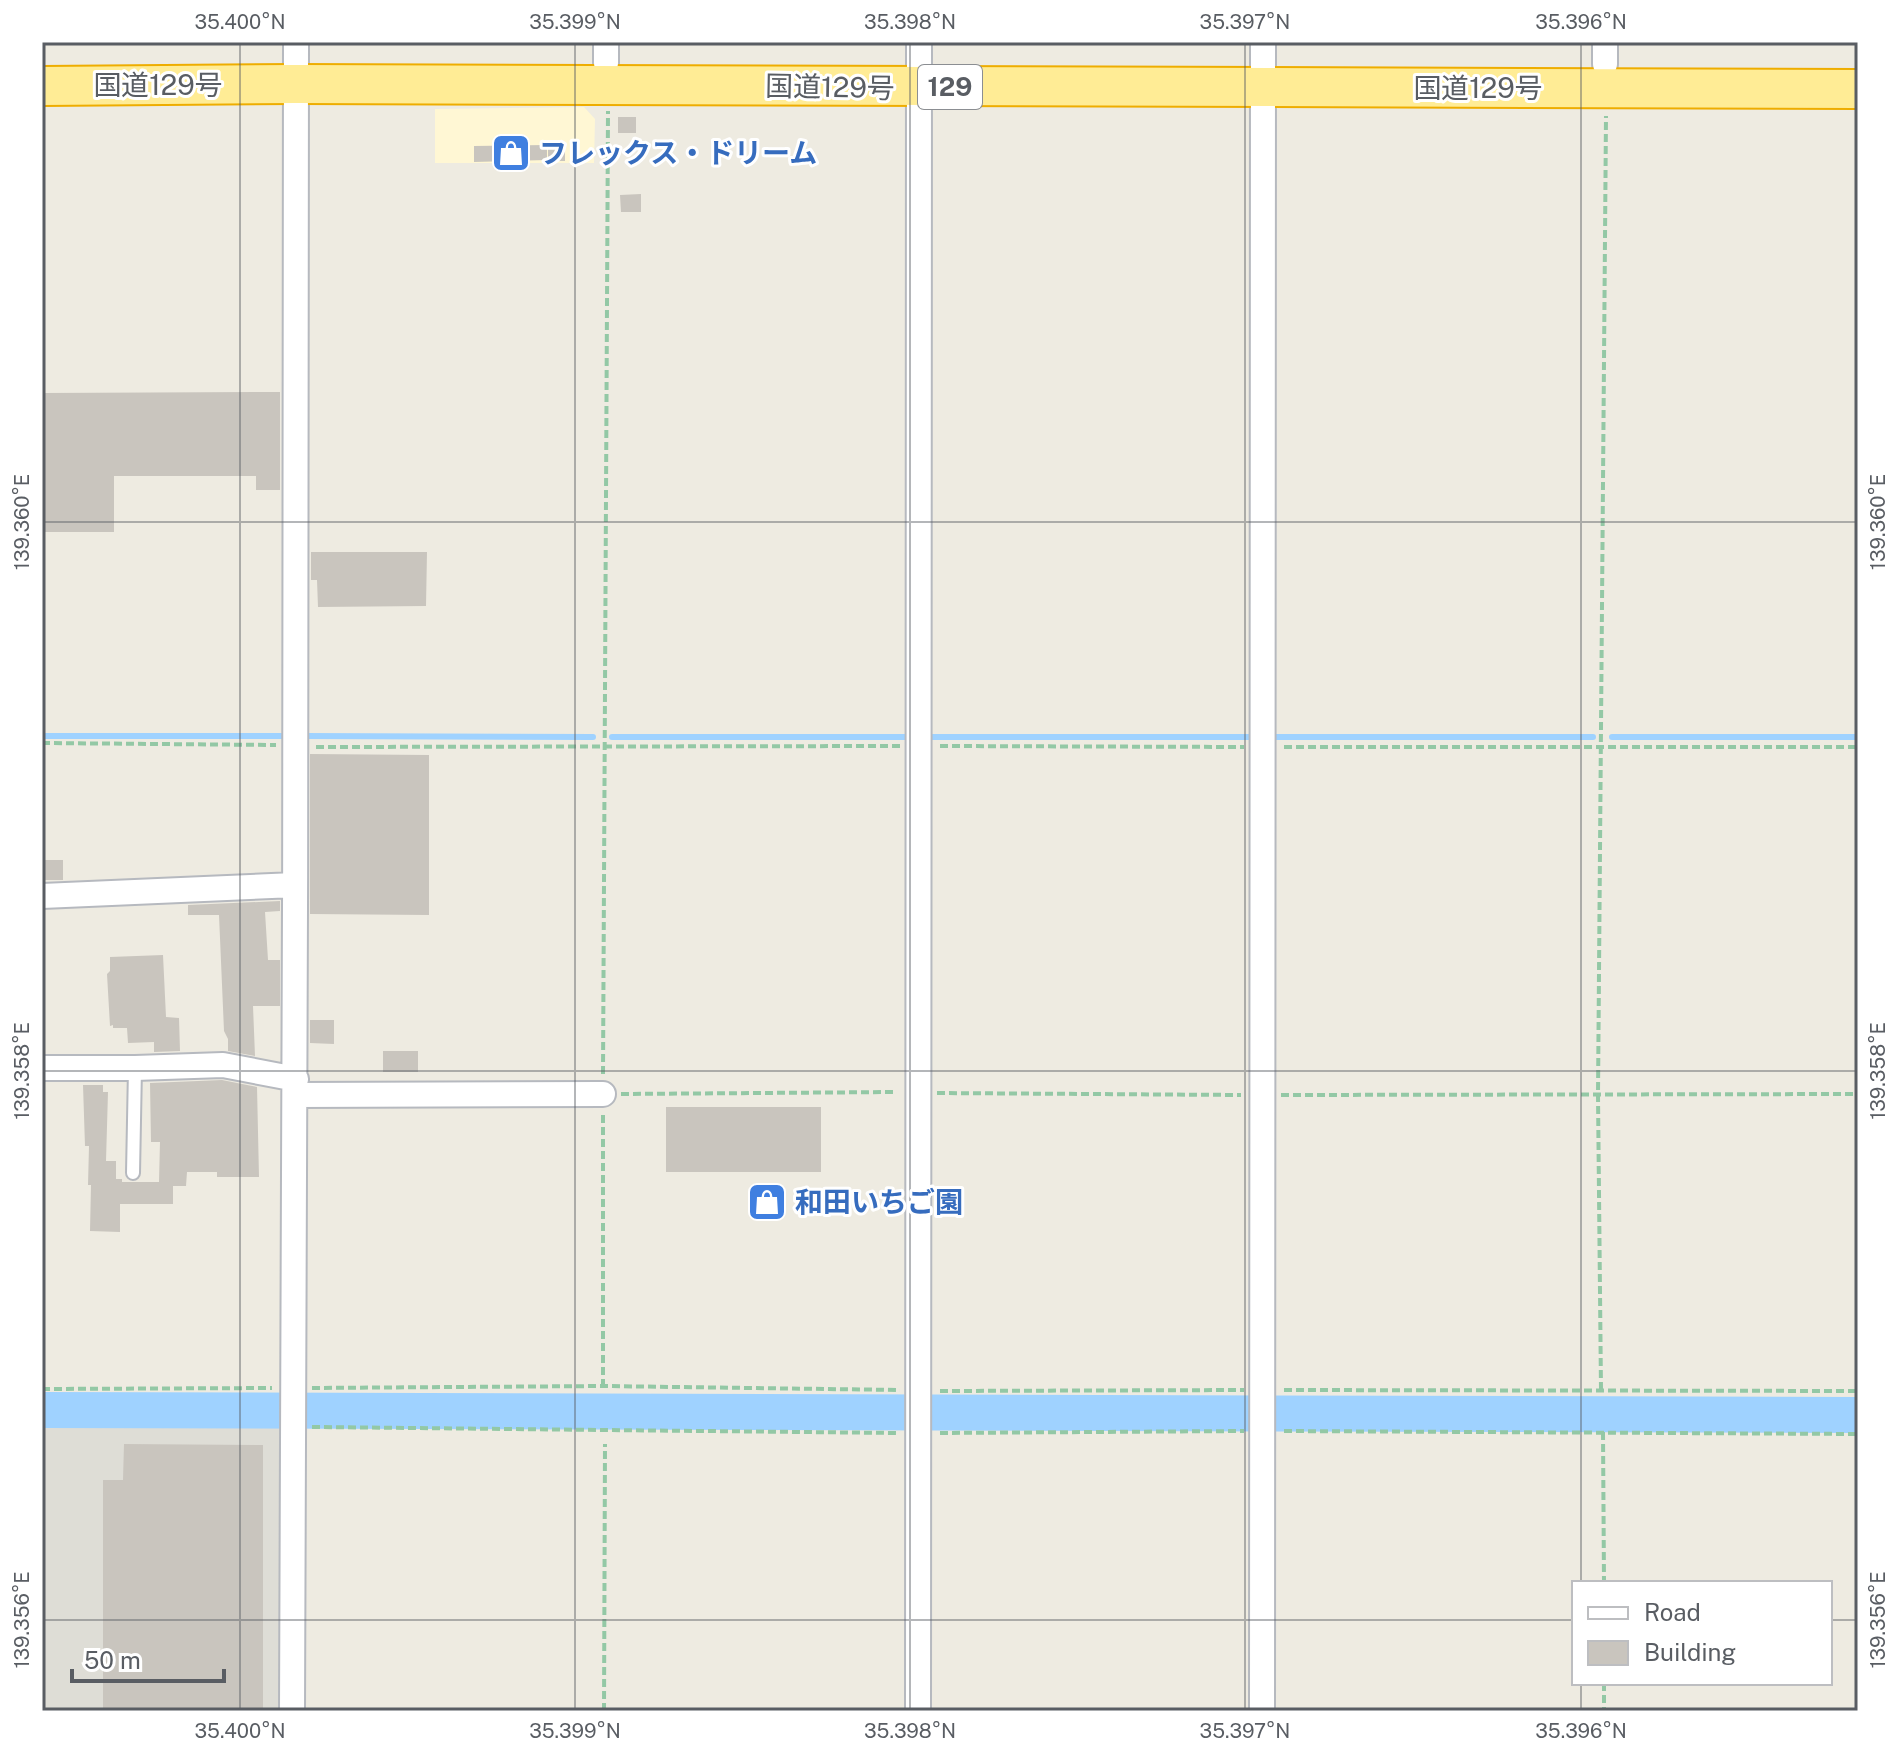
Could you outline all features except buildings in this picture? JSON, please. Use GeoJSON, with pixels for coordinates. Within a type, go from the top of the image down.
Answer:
{"type":"FeatureCollection","features":[{"type":"Feature","properties":{"kind":"highway","name":"国道129号"},"geometry":{"type":"LineString","coordinates":[[42,61],[919,64],[1263,59],[1605,59],[1858,64]]}},
{"type":"Feature","properties":{"kind":"highway","name":"国道129号"},"geometry":{"type":"LineString","coordinates":[[1605,59],[1858,89]]}},
{"type":"Feature","properties":{"kind":"highway","name":"国道129号"},"geometry":{"type":"LineString","coordinates":[[42,86],[296,63]]}},
{"type":"Feature","properties":{"kind":"street"},"geometry":{"type":"LineString","coordinates":[[1262,1711],[1263,59]]}},
{"type":"Feature","properties":{"kind":"street"},"geometry":{"type":"LineString","coordinates":[[292,1711],[296,1087],[296,63]]}},
{"type":"Feature","properties":{"kind":"street"},"geometry":{"type":"LineString","coordinates":[[918,1711],[919,64]]}},
{"type":"Feature","properties":{"kind":"street"},"geometry":{"type":"LineString","coordinates":[[42,896],[295,885]]}},
{"type":"Feature","properties":{"kind":"street"},"geometry":{"type":"LineString","coordinates":[[42,1068],[223,1065],[296,1087],[603,1094]]}},
{"type":"Feature","properties":{"kind":"lane"},"geometry":{"type":"LineString","coordinates":[[133,1173],[135,1068]]}},
{"type":"Feature","properties":{"kind":"path"},"geometry":{"type":"LineString","coordinates":[[1601,1390],[1598,1095],[1605,59]]}},
{"type":"Feature","properties":{"kind":"path"},"geometry":{"type":"LineString","coordinates":[[603,1386],[607,63]]}},
{"type":"Feature","properties":{"kind":"path"},"geometry":{"type":"LineString","coordinates":[[42,743],[295,747],[918,739],[1262,747],[1858,747]]}},
{"type":"Feature","properties":{"kind":"path"},"geometry":{"type":"LineString","coordinates":[[603,1094],[1858,1094]]}},
{"type":"Feature","properties":{"kind":"path"},"geometry":{"type":"LineString","coordinates":[[42,1389],[293,1392],[603,1386],[918,1394],[1858,1391]]}},
{"type":"Feature","properties":{"kind":"path"},"geometry":{"type":"LineString","coordinates":[[293,1425],[1858,1434]]}},
{"type":"Feature","properties":{"kind":"path"},"geometry":{"type":"LineString","coordinates":[[1603,1432],[1604,1581]]}},
{"type":"Feature","properties":{"kind":"path"},"geometry":{"type":"LineString","coordinates":[[604,1711],[605,1444]]}},
{"type":"Feature","properties":{"kind":"path"},"geometry":{"type":"LineString","coordinates":[[1604,1685],[1604,1711]]}},
{"type":"Feature","properties":{"kind":"shaded area"},"geometry":{"type":"Polygon","coordinates":[[[584,107],[595,119],[594,163],[435,163],[435,109],[584,107]]]}},
{"type":"Feature","properties":{"kind":"shaded area"},"geometry":{"type":"Polygon","coordinates":[[[42,1395],[287,1395],[285,1711],[42,1711],[42,1395]]]}},
{"type":"Feature","properties":{"kind":"waterway"},"geometry":{"type":"LineString","coordinates":[[42,736],[283,736]]}},
{"type":"Feature","properties":{"kind":"waterway"},"geometry":{"type":"LineString","coordinates":[[303,736],[593,737]]}},
{"type":"Feature","properties":{"kind":"waterway"},"geometry":{"type":"LineString","coordinates":[[612,737],[912,737]]}},
{"type":"Feature","properties":{"kind":"waterway"},"geometry":{"type":"LineString","coordinates":[[923,737],[1249,737]]}},
{"type":"Feature","properties":{"kind":"waterway"},"geometry":{"type":"LineString","coordinates":[[1270,737],[1593,737]]}},
{"type":"Feature","properties":{"kind":"waterway"},"geometry":{"type":"LineString","coordinates":[[1612,737],[1858,737]]}},
{"type":"Feature","properties":{"kind":"waterway"},"geometry":{"type":"LineString","coordinates":[[42,1410],[1858,1415]]}},
{"type":"Feature","properties":{"kind":"place","name":"フレックス・ドリーム"},"geometry":{"type":"Point","coordinates":[511,153]}},
{"type":"Feature","properties":{"kind":"place","name":"和田いちご園"},"geometry":{"type":"Point","coordinates":[767,1202]}}]}
